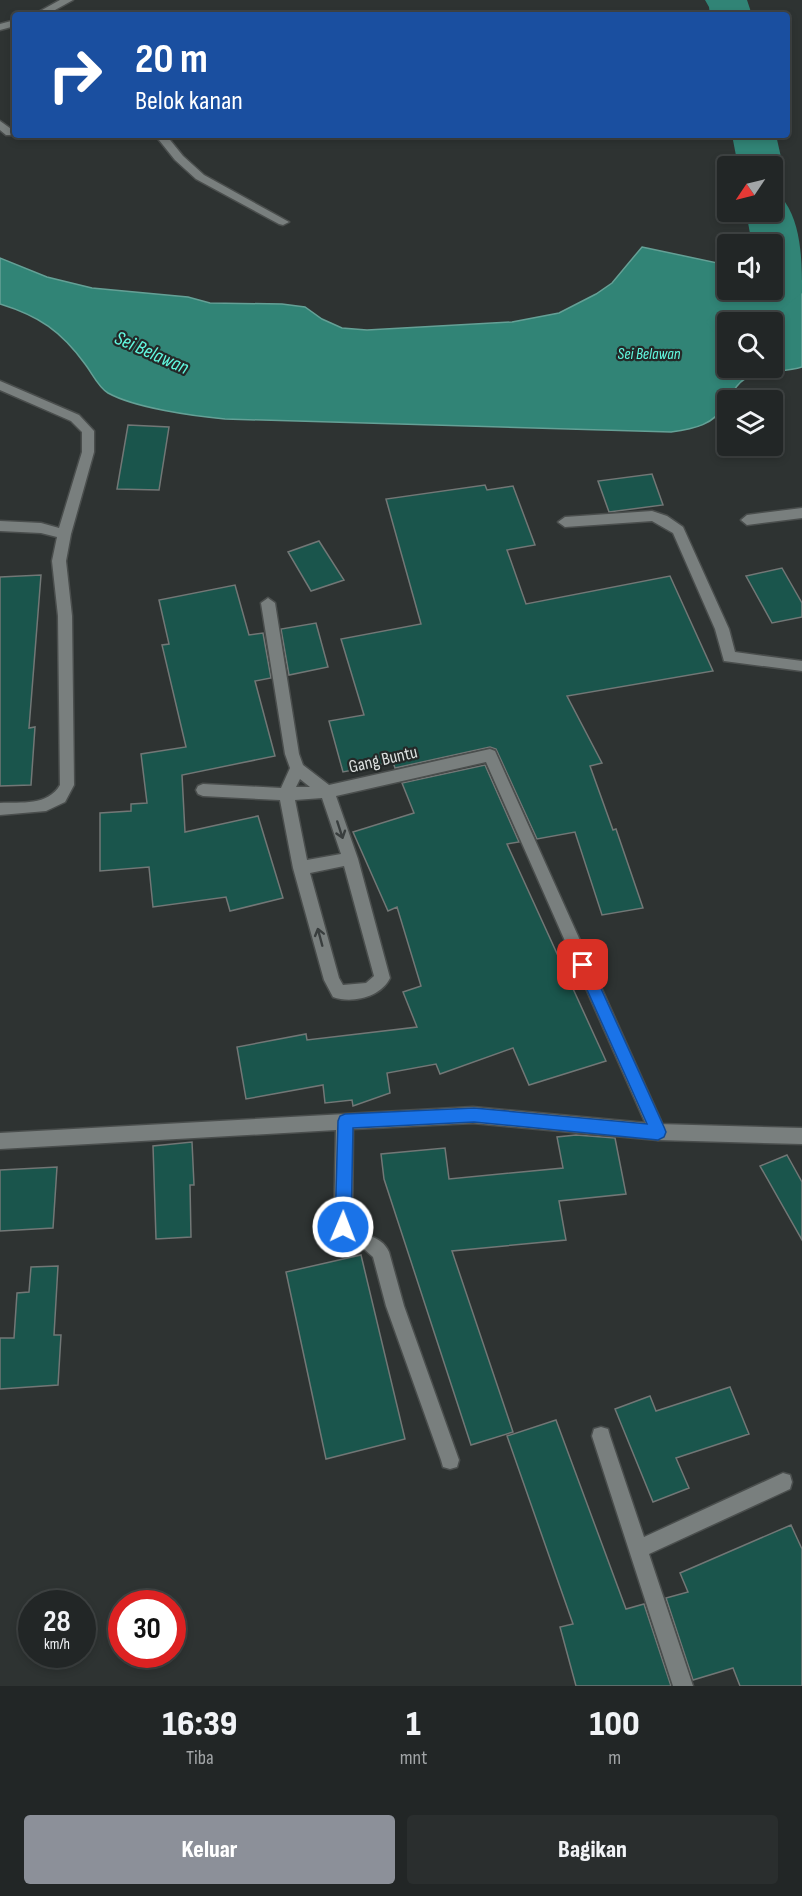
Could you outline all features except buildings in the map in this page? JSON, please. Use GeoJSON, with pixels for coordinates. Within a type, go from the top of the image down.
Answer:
{"type":"FeatureCollection","features":[{"type":"Feature","properties":{"kind":"street"},"geometry":{"type":"LineString","coordinates":[[44,12],[68,0]]}},
{"type":"Feature","properties":{"kind":"street"},"geometry":{"type":"LineString","coordinates":[[0,124],[10,133]]}},
{"type":"Feature","properties":{"kind":"street"},"geometry":{"type":"LineString","coordinates":[[162,138],[179,158],[200,177],[283,222]]}},
{"type":"Feature","properties":{"kind":"street"},"geometry":{"type":"LineString","coordinates":[[0,385],[75,418],[88,432],[88,452],[64,534],[59,561],[65,616],[67,785],[60,798],[41,807],[0,809]]}},
{"type":"Feature","properties":{"kind":"street"},"geometry":{"type":"LineString","coordinates":[[747,520],[802,513]]}},
{"type":"Feature","properties":{"kind":"street"},"geometry":{"type":"LineString","coordinates":[[565,522],[652,516],[662,519],[678,530],[722,629],[729,657],[802,666]]}},
{"type":"Feature","properties":{"kind":"street"},"geometry":{"type":"LineString","coordinates":[[0,526],[41,528],[64,534]]}},
{"type":"Feature","properties":{"kind":"street"},"geometry":{"type":"LineString","coordinates":[[268,603],[292,754],[297,768],[327,792],[350,859],[382,978],[369,990],[339,992],[334,987],[302,868],[286,794],[297,768]]}},
{"type":"Feature","properties":{"kind":"street","name":"Gang Buntu"},"geometry":{"type":"LineString","coordinates":[[203,790],[286,794],[327,792],[490,755],[658,1132]]}},
{"type":"Feature","properties":{"kind":"street"},"geometry":{"type":"LineString","coordinates":[[302,868],[350,859]]}},
{"type":"Feature","properties":{"kind":"street"},"geometry":{"type":"LineString","coordinates":[[0,1141],[474,1115],[658,1132],[802,1136]]}},
{"type":"Feature","properties":{"kind":"street"},"geometry":{"type":"LineString","coordinates":[[345,1121],[343,1227],[348,1234],[370,1243],[380,1252],[395,1306],[450,1460]]}},
{"type":"Feature","properties":{"kind":"street"},"geometry":{"type":"LineString","coordinates":[[601,1437],[683,1686]]}},
{"type":"Feature","properties":{"kind":"street"},"geometry":{"type":"LineString","coordinates":[[637,1550],[783,1482]]}},
{"type":"Feature","properties":{"kind":"water","name":"Sei Belawan"},"geometry":{"type":"Polygon","coordinates":[[[642,247],[717,263],[717,300],[783,300],[783,277],[802,281],[802,367],[783,371],[783,312],[717,312],[717,378],[746,378],[735,390],[717,390],[717,415],[703,425],[688,429],[671,432],[225,419],[197,416],[133,403],[104,390],[76,352],[58,334],[38,320],[0,304],[0,258],[47,277],[92,288],[188,297],[210,303],[282,304],[305,307],[322,319],[342,328],[367,330],[512,322],[559,313],[612,283],[642,247]]]}},
{"type":"Feature","properties":{"kind":"waterway","name":"Sei Belawan"},"geometry":{"type":"LineString","coordinates":[[725,0],[729,3],[730,12]]}},
{"type":"Feature","properties":{"kind":"waterway","name":"Sei Belawan"},"geometry":{"type":"LineString","coordinates":[[755,138],[758,156]]}},
{"type":"Feature","properties":{"kind":"waterway","name":"Sei Belawan"},"geometry":{"type":"LineString","coordinates":[[745,312],[783,285],[771,222]]}},
{"type":"Feature","properties":{"kind":"route"},"geometry":{"type":"LineString","coordinates":[[343,1227],[345,1121],[474,1115],[658,1132],[583,965]]}}]}
